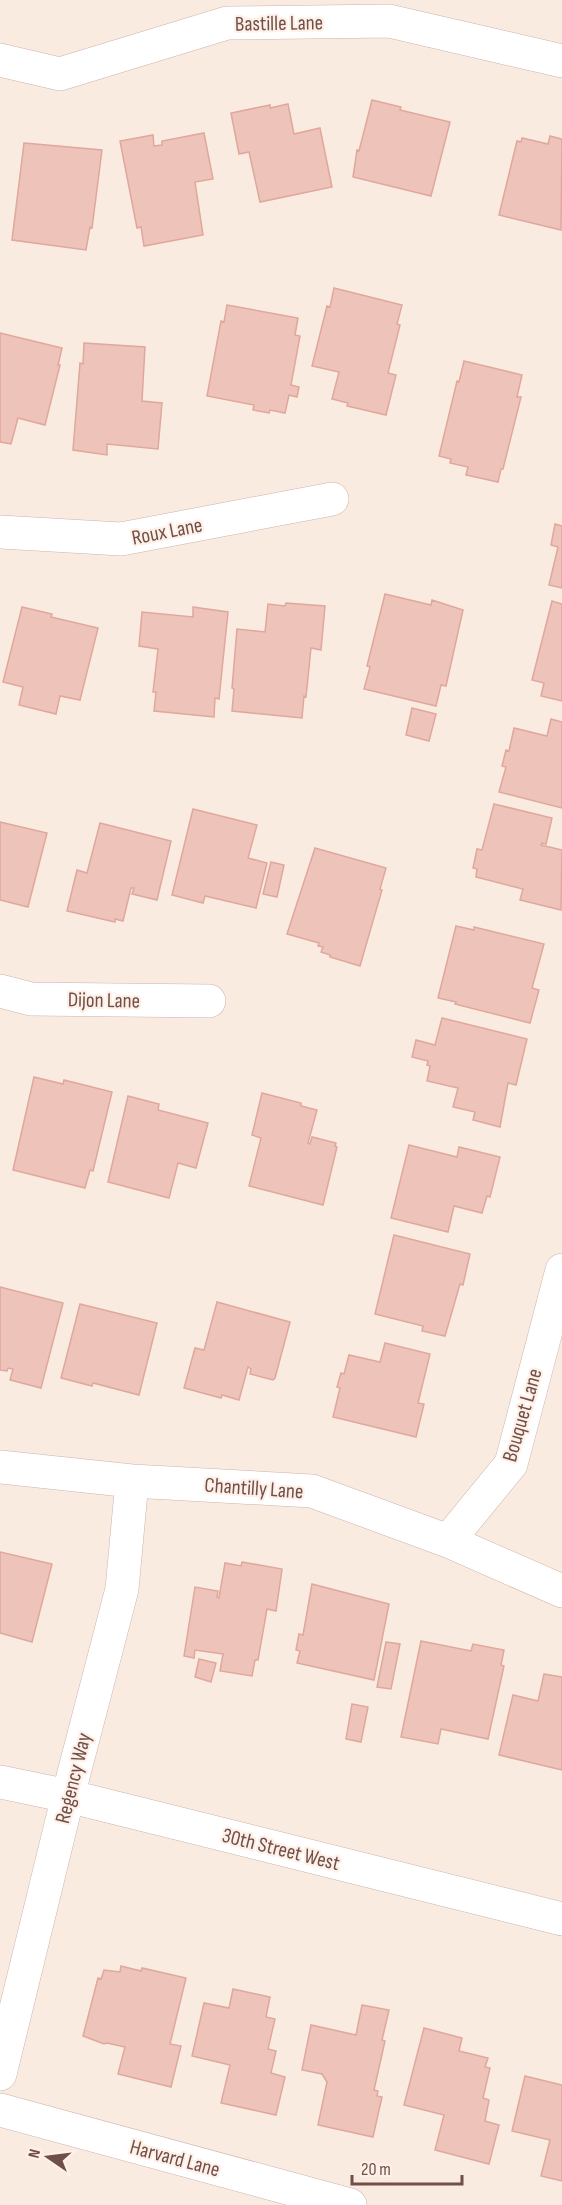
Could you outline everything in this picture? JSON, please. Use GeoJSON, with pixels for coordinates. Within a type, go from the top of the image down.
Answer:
{"type":"FeatureCollection","features":[{"type":"Feature","properties":{"kind":"street","name":"Bastille Lane"},"geometry":{"type":"LineString","coordinates":[[0,60],[60,74],[226,12],[389,21],[562,61]]}},
{"type":"Feature","properties":{"kind":"street","name":"Roux Lane"},"geometry":{"type":"LineString","coordinates":[[0,532],[121,539],[332,499]]}},
{"type":"Feature","properties":{"kind":"street","name":"Dijon Lane"},"geometry":{"type":"LineString","coordinates":[[0,991],[31,999],[209,1001]]}},
{"type":"Feature","properties":{"kind":"street","name":"Bouquet Lane"},"geometry":{"type":"LineString","coordinates":[[448,1541],[511,1464],[562,1270]]}},
{"type":"Feature","properties":{"kind":"street","name":"Chantilly Lane"},"geometry":{"type":"LineString","coordinates":[[0,1467],[132,1480],[312,1491],[448,1541],[562,1591]]}},
{"type":"Feature","properties":{"kind":"street","name":"Regency Way"},"geometry":{"type":"LineString","coordinates":[[0,2074],[68,1796],[122,1589],[132,1480]]}},
{"type":"Feature","properties":{"kind":"street","name":"30th Street West"},"geometry":{"type":"LineString","coordinates":[[0,1782],[68,1796],[562,1919]]}},
{"type":"Feature","properties":{"kind":"street","name":"Harvard Lane"},"geometry":{"type":"LineString","coordinates":[[0,2110],[350,2205]]}},
{"type":"Feature","properties":{"kind":"building"},"geometry":{"type":"Polygon","coordinates":[[[372,100],[401,107],[400,110],[450,122],[431,196],[353,177],[357,150],[359,151],[372,100]]]}},
{"type":"Feature","properties":{"kind":"building"},"geometry":{"type":"Polygon","coordinates":[[[288,104],[294,134],[320,128],[332,187],[260,202],[249,152],[239,154],[231,113],[270,105],[270,108],[288,104]]]}},
{"type":"Feature","properties":{"kind":"building"},"geometry":{"type":"Polygon","coordinates":[[[204,133],[213,179],[195,182],[203,235],[144,246],[141,227],[137,228],[120,141],[153,135],[154,146],[162,145],[162,141],[204,133]]]}},
{"type":"Feature","properties":{"kind":"building"},"geometry":{"type":"Polygon","coordinates":[[[550,136],[562,139],[561,230],[499,215],[517,141],[521,142],[522,138],[548,144],[550,136]]]}},
{"type":"Feature","properties":{"kind":"building"},"geometry":{"type":"Polygon","coordinates":[[[24,143],[102,150],[92,228],[90,227],[86,250],[12,240],[24,143]]]}},
{"type":"Feature","properties":{"kind":"building"},"geometry":{"type":"Polygon","coordinates":[[[334,288],[402,305],[397,324],[400,325],[388,373],[396,375],[386,415],[347,406],[348,403],[332,399],[339,372],[312,366],[327,306],[330,307],[334,288]]]}},
{"type":"Feature","properties":{"kind":"building"},"geometry":{"type":"Polygon","coordinates":[[[227,305],[298,318],[295,335],[300,336],[291,385],[299,387],[297,397],[289,395],[285,413],[253,410],[254,405],[207,396],[221,321],[224,322],[227,305]]]}},
{"type":"Feature","properties":{"kind":"building"},"geometry":{"type":"Polygon","coordinates":[[[0,333],[62,348],[45,425],[18,418],[11,444],[0,442],[0,333]]]}},
{"type":"Feature","properties":{"kind":"building"},"geometry":{"type":"Polygon","coordinates":[[[84,343],[145,347],[142,401],[162,403],[158,449],[107,444],[107,455],[73,450],[80,363],[83,364],[84,343]]]}},
{"type":"Feature","properties":{"kind":"building"},"geometry":{"type":"Polygon","coordinates":[[[464,361],[522,375],[517,397],[521,397],[498,482],[466,475],[468,467],[450,463],[451,459],[439,456],[464,361]]]}},
{"type":"Feature","properties":{"kind":"building"},"geometry":{"type":"Polygon","coordinates":[[[555,524],[562,526],[562,588],[549,585],[558,547],[551,545],[555,524]]]}},
{"type":"Feature","properties":{"kind":"building"},"geometry":{"type":"Polygon","coordinates":[[[385,594],[431,605],[432,600],[463,610],[446,686],[441,685],[436,706],[364,689],[370,667],[367,666],[385,594]]]}},
{"type":"Feature","properties":{"kind":"building"},"geometry":{"type":"Polygon","coordinates":[[[552,601],[562,604],[562,701],[541,696],[544,683],[532,680],[552,601]]]}},
{"type":"Feature","properties":{"kind":"building"},"geometry":{"type":"Polygon","coordinates":[[[286,603],[325,606],[321,650],[311,648],[302,718],[232,711],[237,629],[265,632],[268,604],[285,606],[286,603]]]}},
{"type":"Feature","properties":{"kind":"building"},"geometry":{"type":"Polygon","coordinates":[[[22,607],[52,614],[51,617],[98,628],[80,700],[60,696],[56,714],[19,705],[23,687],[3,682],[22,607]]]}},
{"type":"Feature","properties":{"kind":"building"},"geometry":{"type":"Polygon","coordinates":[[[193,607],[228,612],[219,699],[215,698],[214,717],[154,711],[156,692],[153,692],[158,649],[139,646],[142,612],[193,617],[193,607]]]}},
{"type":"Feature","properties":{"kind":"building"},"geometry":{"type":"Polygon","coordinates":[[[412,708],[436,714],[429,741],[406,735],[412,708]]]}},
{"type":"Feature","properties":{"kind":"building"},"geometry":{"type":"Polygon","coordinates":[[[551,719],[562,722],[562,808],[499,792],[506,767],[502,766],[506,750],[509,751],[514,728],[547,736],[551,719]]]}},
{"type":"Feature","properties":{"kind":"building"},"geometry":{"type":"Polygon","coordinates":[[[494,804],[552,818],[546,844],[541,845],[562,850],[561,910],[520,900],[523,889],[476,877],[477,869],[473,868],[477,849],[482,850],[494,804]]]}},
{"type":"Feature","properties":{"kind":"building"},"geometry":{"type":"Polygon","coordinates":[[[193,809],[257,825],[248,858],[267,863],[256,908],[205,896],[203,903],[172,895],[193,809]]]}},
{"type":"Feature","properties":{"kind":"building"},"geometry":{"type":"Polygon","coordinates":[[[0,822],[47,833],[28,907],[0,900],[0,822]]]}},
{"type":"Feature","properties":{"kind":"building"},"geometry":{"type":"Polygon","coordinates":[[[100,823],[171,841],[157,900],[132,894],[134,888],[131,888],[123,921],[115,919],[115,922],[67,911],[77,870],[87,873],[100,823]]]}},
{"type":"Feature","properties":{"kind":"building"},"geometry":{"type":"Polygon","coordinates":[[[315,848],[386,868],[360,966],[321,952],[323,947],[318,946],[319,943],[287,934],[315,848]]]}},
{"type":"Feature","properties":{"kind":"building"},"geometry":{"type":"Polygon","coordinates":[[[271,862],[284,865],[277,897],[263,894],[271,862]]]}},
{"type":"Feature","properties":{"kind":"building"},"geometry":{"type":"Polygon","coordinates":[[[456,926],[474,930],[474,927],[544,944],[532,988],[539,990],[530,1023],[438,998],[456,926]]]}},
{"type":"Feature","properties":{"kind":"building"},"geometry":{"type":"Polygon","coordinates":[[[442,1018],[527,1039],[516,1085],[508,1083],[500,1127],[473,1120],[475,1112],[453,1107],[458,1088],[427,1081],[430,1066],[427,1065],[428,1061],[412,1057],[416,1040],[435,1045],[442,1018]]]}},
{"type":"Feature","properties":{"kind":"building"},"geometry":{"type":"Polygon","coordinates":[[[34,1077],[63,1084],[64,1080],[112,1092],[93,1171],[90,1170],[85,1188],[13,1170],[34,1077]]]}},
{"type":"Feature","properties":{"kind":"building"},"geometry":{"type":"Polygon","coordinates":[[[262,1093],[301,1103],[301,1106],[317,1110],[308,1143],[310,1144],[312,1137],[336,1143],[323,1205],[249,1186],[261,1138],[252,1135],[262,1093]]]}},
{"type":"Feature","properties":{"kind":"building"},"geometry":{"type":"Polygon","coordinates":[[[128,1096],[159,1104],[158,1110],[208,1123],[196,1168],[178,1163],[169,1198],[108,1182],[128,1096]]]}},
{"type":"Feature","properties":{"kind":"building"},"geometry":{"type":"Polygon","coordinates":[[[409,1145],[457,1157],[459,1147],[500,1157],[490,1197],[487,1196],[482,1213],[454,1206],[448,1232],[391,1218],[409,1145]]]}},
{"type":"Feature","properties":{"kind":"building"},"geometry":{"type":"Polygon","coordinates":[[[394,1235],[470,1254],[463,1285],[460,1284],[445,1336],[422,1331],[423,1326],[375,1314],[394,1235]]]}},
{"type":"Feature","properties":{"kind":"building"},"geometry":{"type":"Polygon","coordinates":[[[0,1287],[63,1303],[41,1388],[10,1380],[13,1369],[0,1370],[0,1287]]]}},
{"type":"Feature","properties":{"kind":"building"},"geometry":{"type":"Polygon","coordinates":[[[217,1302],[290,1322],[275,1378],[273,1380],[250,1374],[251,1369],[248,1367],[239,1400],[222,1395],[221,1398],[184,1388],[195,1348],[204,1350],[217,1302]]]}},
{"type":"Feature","properties":{"kind":"building"},"geometry":{"type":"Polygon","coordinates":[[[80,1304],[157,1323],[139,1395],[93,1383],[92,1386],[61,1378],[80,1304]]]}},
{"type":"Feature","properties":{"kind":"building"},"geometry":{"type":"Polygon","coordinates":[[[385,1343],[430,1354],[418,1403],[424,1404],[416,1437],[333,1417],[340,1388],[337,1387],[341,1373],[344,1374],[349,1355],[380,1362],[385,1343]]]}},
{"type":"Feature","properties":{"kind":"building"},"geometry":{"type":"Polygon","coordinates":[[[0,1552],[52,1564],[32,1642],[0,1633],[0,1552]]]}},
{"type":"Feature","properties":{"kind":"building"},"geometry":{"type":"Polygon","coordinates":[[[242,1562],[282,1569],[276,1611],[267,1609],[258,1660],[255,1660],[252,1676],[220,1671],[223,1654],[195,1650],[194,1658],[184,1656],[195,1587],[218,1591],[217,1597],[219,1598],[225,1563],[241,1566],[242,1562]]]}},
{"type":"Feature","properties":{"kind":"building"},"geometry":{"type":"Polygon","coordinates":[[[312,1584],[389,1604],[374,1680],[297,1663],[300,1651],[296,1650],[299,1634],[303,1635],[312,1584]]]}},
{"type":"Feature","properties":{"kind":"building"},"geometry":{"type":"Polygon","coordinates":[[[421,1641],[471,1651],[473,1644],[504,1650],[501,1665],[504,1666],[488,1739],[441,1729],[438,1744],[401,1737],[421,1641]]]}},
{"type":"Feature","properties":{"kind":"building"},"geometry":{"type":"Polygon","coordinates":[[[386,1642],[400,1644],[391,1689],[377,1687],[386,1642]]]}},
{"type":"Feature","properties":{"kind":"building"},"geometry":{"type":"Polygon","coordinates":[[[199,1659],[216,1663],[211,1682],[195,1677],[199,1659]]]}},
{"type":"Feature","properties":{"kind":"building"},"geometry":{"type":"Polygon","coordinates":[[[544,1674],[562,1677],[562,1770],[499,1755],[513,1695],[538,1701],[544,1674]]]}},
{"type":"Feature","properties":{"kind":"building"},"geometry":{"type":"Polygon","coordinates":[[[352,1704],[368,1707],[361,1742],[346,1739],[352,1704]]]}},
{"type":"Feature","properties":{"kind":"building"},"geometry":{"type":"Polygon","coordinates":[[[121,1966],[141,1971],[142,1968],[186,1978],[170,2044],[181,2046],[171,2087],[118,2074],[125,2047],[104,2044],[83,2036],[98,1978],[101,1979],[104,1970],[120,1972],[121,1966]]]}},
{"type":"Feature","properties":{"kind":"building"},"geometry":{"type":"Polygon","coordinates":[[[233,1989],[270,1997],[266,2017],[275,2019],[268,2049],[276,2051],[271,2073],[285,2077],[276,2115],[221,2103],[230,2065],[192,2056],[204,2003],[229,2008],[233,1989]]]}},
{"type":"Feature","properties":{"kind":"building"},"geometry":{"type":"Polygon","coordinates":[[[362,2005],[389,2010],[374,2090],[378,2091],[377,2096],[382,2097],[373,2137],[318,2125],[327,2082],[322,2074],[302,2070],[311,2025],[356,2035],[362,2005]]]}},
{"type":"Feature","properties":{"kind":"building"},"geometry":{"type":"Polygon","coordinates":[[[424,2028],[462,2038],[459,2051],[488,2058],[485,2067],[490,2068],[483,2098],[489,2100],[485,2121],[499,2125],[489,2164],[435,2150],[444,2115],[404,2105],[424,2028]]]}},
{"type":"Feature","properties":{"kind":"building"},"geometry":{"type":"Polygon","coordinates":[[[525,2076],[562,2085],[562,2181],[541,2176],[550,2140],[512,2131],[525,2076]]]}}]}
